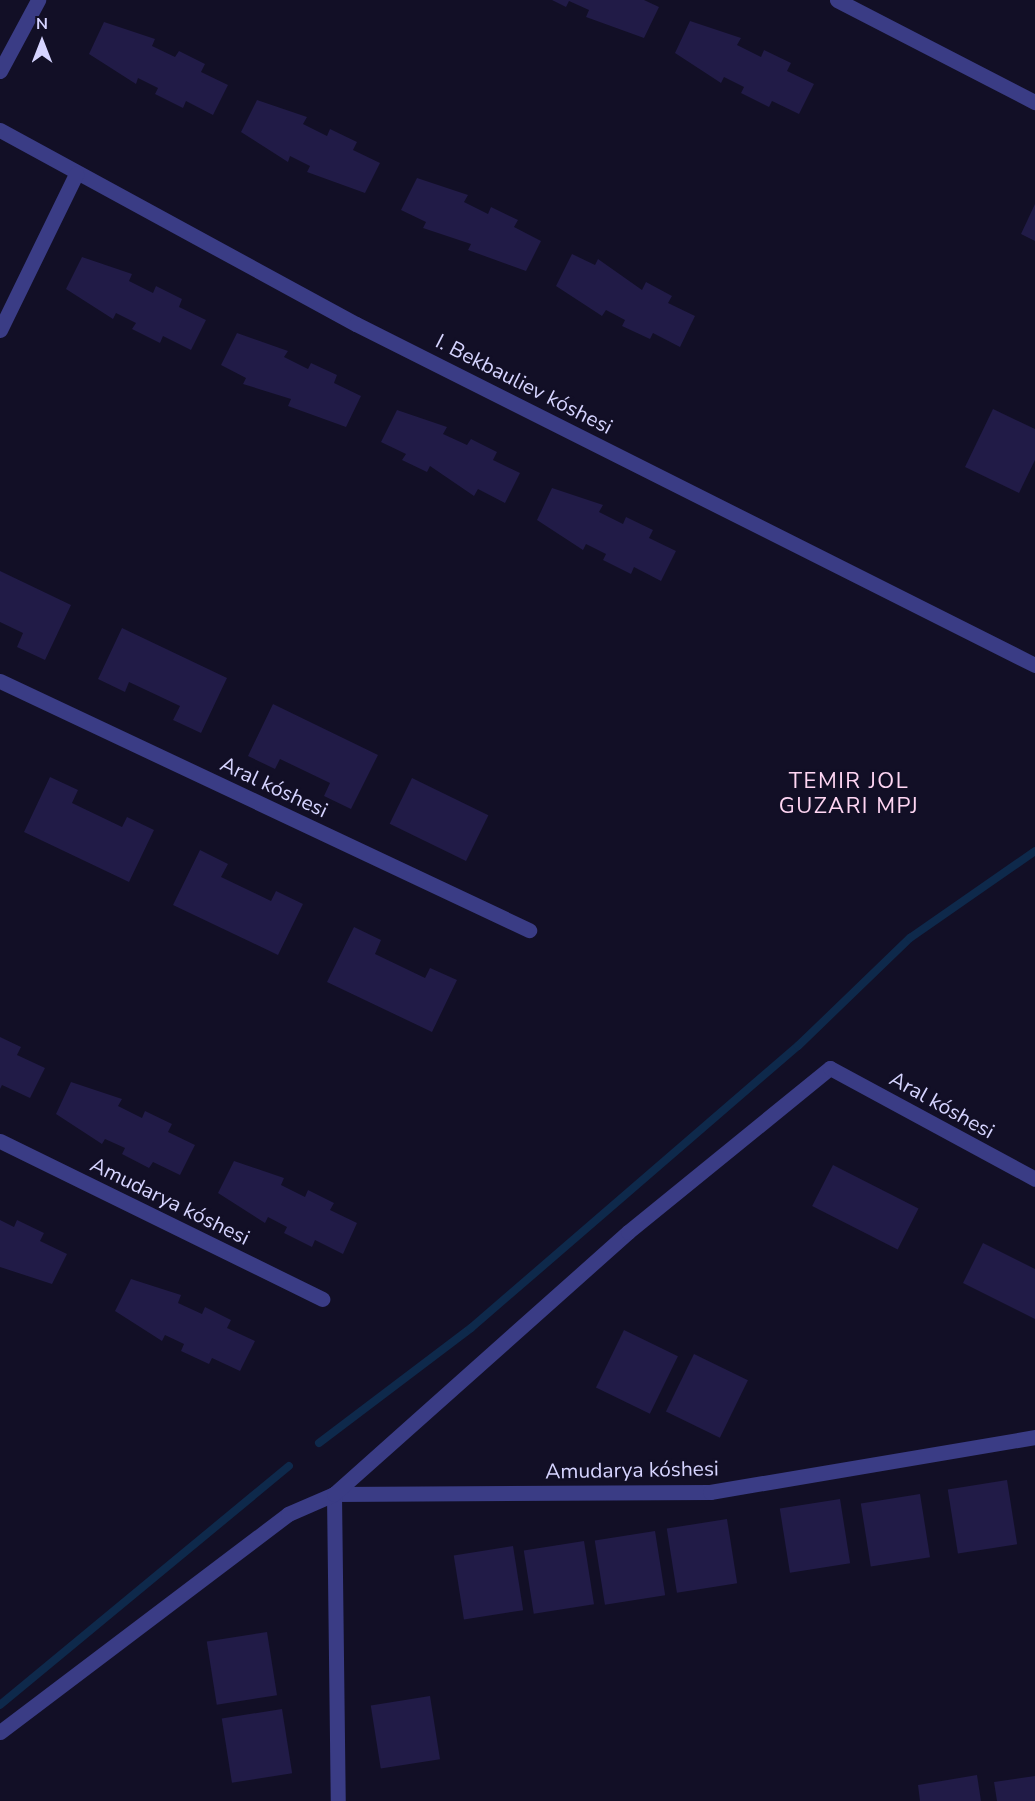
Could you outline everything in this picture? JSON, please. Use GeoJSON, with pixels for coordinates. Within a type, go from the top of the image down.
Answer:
{"type":"FeatureCollection","features":[{"type":"Feature","properties":{"kind":"street"},"geometry":{"type":"LineString","coordinates":[[0,71],[38,0]]}},
{"type":"Feature","properties":{"kind":"street"},"geometry":{"type":"LineString","coordinates":[[837,0],[1035,102]]}},
{"type":"Feature","properties":{"kind":"street","name":"I. Bekbauliev kóshesi"},"geometry":{"type":"LineString","coordinates":[[0,129],[76,174],[356,324],[1035,665]]}},
{"type":"Feature","properties":{"kind":"street"},"geometry":{"type":"LineString","coordinates":[[0,330],[76,174]]}},
{"type":"Feature","properties":{"kind":"street","name":"Aral kóshesi"},"geometry":{"type":"LineString","coordinates":[[0,681],[529,930]]}},
{"type":"Feature","properties":{"kind":"street","name":"Aral kóshesi"},"geometry":{"type":"LineString","coordinates":[[334,1494],[628,1232],[830,1068],[1035,1179]]}},
{"type":"Feature","properties":{"kind":"street","name":"Amudarya kóshesi"},"geometry":{"type":"LineString","coordinates":[[0,1141],[322,1299]]}},
{"type":"Feature","properties":{"kind":"street","name":"Amudarya kóshesi"},"geometry":{"type":"LineString","coordinates":[[334,1494],[710,1492],[1035,1437]]}},
{"type":"Feature","properties":{"kind":"street"},"geometry":{"type":"LineString","coordinates":[[0,1732],[288,1514],[334,1494],[338,1801]]}},
{"type":"Feature","properties":{"kind":"building"},"geometry":{"type":"Polygon","coordinates":[[[552,0],[644,0],[659,7],[644,38],[586,17],[589,10],[569,1],[566,7],[552,0]]]}},
{"type":"Feature","properties":{"kind":"building"},"geometry":{"type":"Polygon","coordinates":[[[690,21],[741,38],[737,45],[761,57],[764,50],[791,63],[787,71],[814,84],[799,114],[772,101],[769,107],[741,93],[744,87],[724,77],[721,83],[675,53],[690,21]]]}},
{"type":"Feature","properties":{"kind":"building"},"geometry":{"type":"Polygon","coordinates":[[[104,22],[155,39],[152,46],[175,57],[179,51],[205,64],[201,72],[228,85],[213,115],[186,101],[183,108],[155,94],[158,88],[138,78],[136,84],[89,54],[104,22]]]}},
{"type":"Feature","properties":{"kind":"building"},"geometry":{"type":"Polygon","coordinates":[[[257,100],[307,117],[303,124],[327,136],[330,129],[357,142],[353,150],[380,163],[365,193],[307,172],[310,166],[290,156],[288,162],[241,132],[257,100]]]}},
{"type":"Feature","properties":{"kind":"building"},"geometry":{"type":"Polygon","coordinates":[[[417,178],[468,195],[464,202],[488,214],[491,207],[518,220],[514,227],[541,241],[526,271],[468,250],[471,244],[423,228],[426,222],[401,210],[417,178]]]}},
{"type":"Feature","properties":{"kind":"building"},"geometry":{"type":"Polygon","coordinates":[[[1035,204],[1035,241],[1021,234],[1035,204]]]}},
{"type":"Feature","properties":{"kind":"building"},"geometry":{"type":"Polygon","coordinates":[[[572,254],[595,265],[598,259],[642,290],[646,282],[672,296],[668,303],[695,316],[680,347],[653,333],[650,339],[622,326],[625,320],[606,310],[602,316],[556,286],[572,254]]]}},
{"type":"Feature","properties":{"kind":"building"},"geometry":{"type":"Polygon","coordinates":[[[82,257],[132,274],[129,281],[153,293],[156,286],[182,299],[179,307],[206,320],[191,350],[163,336],[160,343],[132,329],[136,323],[116,313],[113,319],[66,289],[82,257]]]}},
{"type":"Feature","properties":{"kind":"building"},"geometry":{"type":"Polygon","coordinates":[[[237,333],[288,351],[284,357],[308,369],[311,363],[337,375],[334,383],[361,396],[346,427],[288,406],[291,399],[243,384],[246,378],[221,365],[237,333]]]}},
{"type":"Feature","properties":{"kind":"building"},"geometry":{"type":"Polygon","coordinates":[[[993,409],[1035,429],[1035,460],[1019,493],[965,467],[993,409]]]}},
{"type":"Feature","properties":{"kind":"building"},"geometry":{"type":"Polygon","coordinates":[[[397,410],[447,427],[443,434],[467,445],[471,439],[497,452],[493,460],[520,473],[505,503],[478,489],[474,496],[430,466],[427,472],[402,460],[406,454],[381,442],[397,410]]]}},
{"type":"Feature","properties":{"kind":"building"},"geometry":{"type":"Polygon","coordinates":[[[552,488],[603,505],[599,512],[623,524],[626,517],[653,530],[649,538],[676,551],[661,581],[634,567],[631,574],[603,560],[606,554],[586,544],[583,550],[537,520],[552,488]]]}},
{"type":"Feature","properties":{"kind":"building"},"geometry":{"type":"Polygon","coordinates":[[[0,571],[71,605],[45,660],[17,647],[23,633],[0,622],[0,571]]]}},
{"type":"Feature","properties":{"kind":"building"},"geometry":{"type":"Polygon","coordinates":[[[122,628],[227,678],[201,733],[173,720],[180,706],[129,682],[125,692],[98,679],[122,628]]]}},
{"type":"Feature","properties":{"kind":"building"},"geometry":{"type":"Polygon","coordinates":[[[273,704],[378,755],[351,809],[324,796],[330,783],[280,759],[275,769],[248,756],[273,704]]]}},
{"type":"Feature","properties":{"kind":"building"},"geometry":{"type":"Polygon","coordinates":[[[50,777],[78,790],[72,803],[122,827],[127,817],[154,830],[129,882],[24,832],[50,777]]]}},
{"type":"Feature","properties":{"kind":"building"},"geometry":{"type":"Polygon","coordinates":[[[412,778],[488,815],[466,861],[390,824],[412,778]]]}},
{"type":"Feature","properties":{"kind":"building"},"geometry":{"type":"Polygon","coordinates":[[[200,850],[228,864],[221,877],[271,901],[276,891],[303,904],[278,955],[173,905],[200,850]]]}},
{"type":"Feature","properties":{"kind":"building"},"geometry":{"type":"Polygon","coordinates":[[[354,927],[381,940],[375,954],[425,978],[430,968],[457,980],[432,1032],[327,982],[354,927]]]}},
{"type":"Feature","properties":{"kind":"building"},"geometry":{"type":"Polygon","coordinates":[[[0,1037],[21,1047],[17,1055],[45,1068],[30,1098],[2,1085],[0,1089],[0,1037]]]}},
{"type":"Feature","properties":{"kind":"building"},"geometry":{"type":"Polygon","coordinates":[[[71,1082],[122,1099],[118,1106],[142,1118],[145,1111],[172,1124],[168,1132],[195,1145],[180,1175],[153,1162],[149,1168],[122,1154],[125,1148],[105,1139],[102,1144],[56,1114],[71,1082]]]}},
{"type":"Feature","properties":{"kind":"building"},"geometry":{"type":"Polygon","coordinates":[[[234,1161],[284,1178],[281,1185],[305,1197],[308,1190],[334,1203],[330,1210],[357,1223],[343,1254],[315,1240],[312,1247],[284,1233],[287,1227],[268,1217],[265,1223],[218,1193],[234,1161]]]}},
{"type":"Feature","properties":{"kind":"building"},"geometry":{"type":"Polygon","coordinates":[[[833,1165],[919,1209],[898,1250],[812,1206],[833,1165]]]}},
{"type":"Feature","properties":{"kind":"building"},"geometry":{"type":"Polygon","coordinates":[[[0,1220],[14,1227],[17,1220],[44,1233],[40,1241],[67,1254],[52,1284],[0,1267],[0,1220]]]}},
{"type":"Feature","properties":{"kind":"building"},"geometry":{"type":"Polygon","coordinates":[[[983,1243],[1035,1269],[1035,1319],[963,1283],[983,1243]]]}},
{"type":"Feature","properties":{"kind":"building"},"geometry":{"type":"Polygon","coordinates":[[[131,1279],[181,1295],[178,1303],[202,1314],[205,1307],[231,1320],[227,1328],[255,1341],[240,1371],[212,1358],[209,1364],[181,1351],[184,1344],[165,1335],[162,1341],[115,1311],[131,1279]]]}},
{"type":"Feature","properties":{"kind":"building"},"geometry":{"type":"Polygon","coordinates":[[[624,1330],[678,1356],[650,1414],[596,1388],[624,1330]]]}},
{"type":"Feature","properties":{"kind":"building"},"geometry":{"type":"Polygon","coordinates":[[[694,1354],[748,1380],[720,1438],[666,1412],[694,1354]]]}},
{"type":"Feature","properties":{"kind":"building"},"geometry":{"type":"Polygon","coordinates":[[[1007,1480],[1017,1544],[958,1554],[948,1489],[1007,1480]]]}},
{"type":"Feature","properties":{"kind":"building"},"geometry":{"type":"Polygon","coordinates":[[[920,1494],[930,1557],[871,1567],[861,1503],[920,1494]]]}},
{"type":"Feature","properties":{"kind":"building"},"geometry":{"type":"Polygon","coordinates":[[[840,1499],[850,1563],[790,1573],[780,1509],[840,1499]]]}},
{"type":"Feature","properties":{"kind":"building"},"geometry":{"type":"Polygon","coordinates":[[[727,1519],[737,1583],[677,1593],[667,1529],[727,1519]]]}},
{"type":"Feature","properties":{"kind":"building"},"geometry":{"type":"Polygon","coordinates":[[[655,1531],[665,1595],[605,1605],[595,1541],[655,1531]]]}},
{"type":"Feature","properties":{"kind":"building"},"geometry":{"type":"Polygon","coordinates":[[[584,1541],[594,1604],[534,1614],[524,1551],[584,1541]]]}},
{"type":"Feature","properties":{"kind":"building"},"geometry":{"type":"Polygon","coordinates":[[[513,1546],[523,1610],[464,1620],[454,1555],[513,1546]]]}},
{"type":"Feature","properties":{"kind":"building"},"geometry":{"type":"Polygon","coordinates":[[[267,1632],[277,1695],[217,1705],[207,1642],[267,1632]]]}},
{"type":"Feature","properties":{"kind":"building"},"geometry":{"type":"Polygon","coordinates":[[[430,1696],[440,1759],[381,1769],[371,1705],[430,1696]]]}},
{"type":"Feature","properties":{"kind":"building"},"geometry":{"type":"Polygon","coordinates":[[[282,1709],[292,1773],[232,1783],[222,1719],[282,1709]]]}},
{"type":"Feature","properties":{"kind":"building"},"geometry":{"type":"Polygon","coordinates":[[[977,1775],[981,1801],[920,1801],[918,1785],[977,1775]]]}},
{"type":"Feature","properties":{"kind":"building"},"geometry":{"type":"Polygon","coordinates":[[[1035,1776],[1035,1801],[997,1801],[994,1782],[1035,1776]]]}},
{"type":"Feature","properties":{"kind":"waterway"},"geometry":{"type":"LineString","coordinates":[[319,1443],[471,1328],[798,1046],[910,938],[1035,851]]}},
{"type":"Feature","properties":{"kind":"waterway"},"geometry":{"type":"LineString","coordinates":[[0,1705],[289,1466]]}},
{"type":"Feature","properties":{"kind":"district","name":"TEMIR JOL GUZARI MPJ"},"geometry":{"type":"Point","coordinates":[849,794]}}]}
